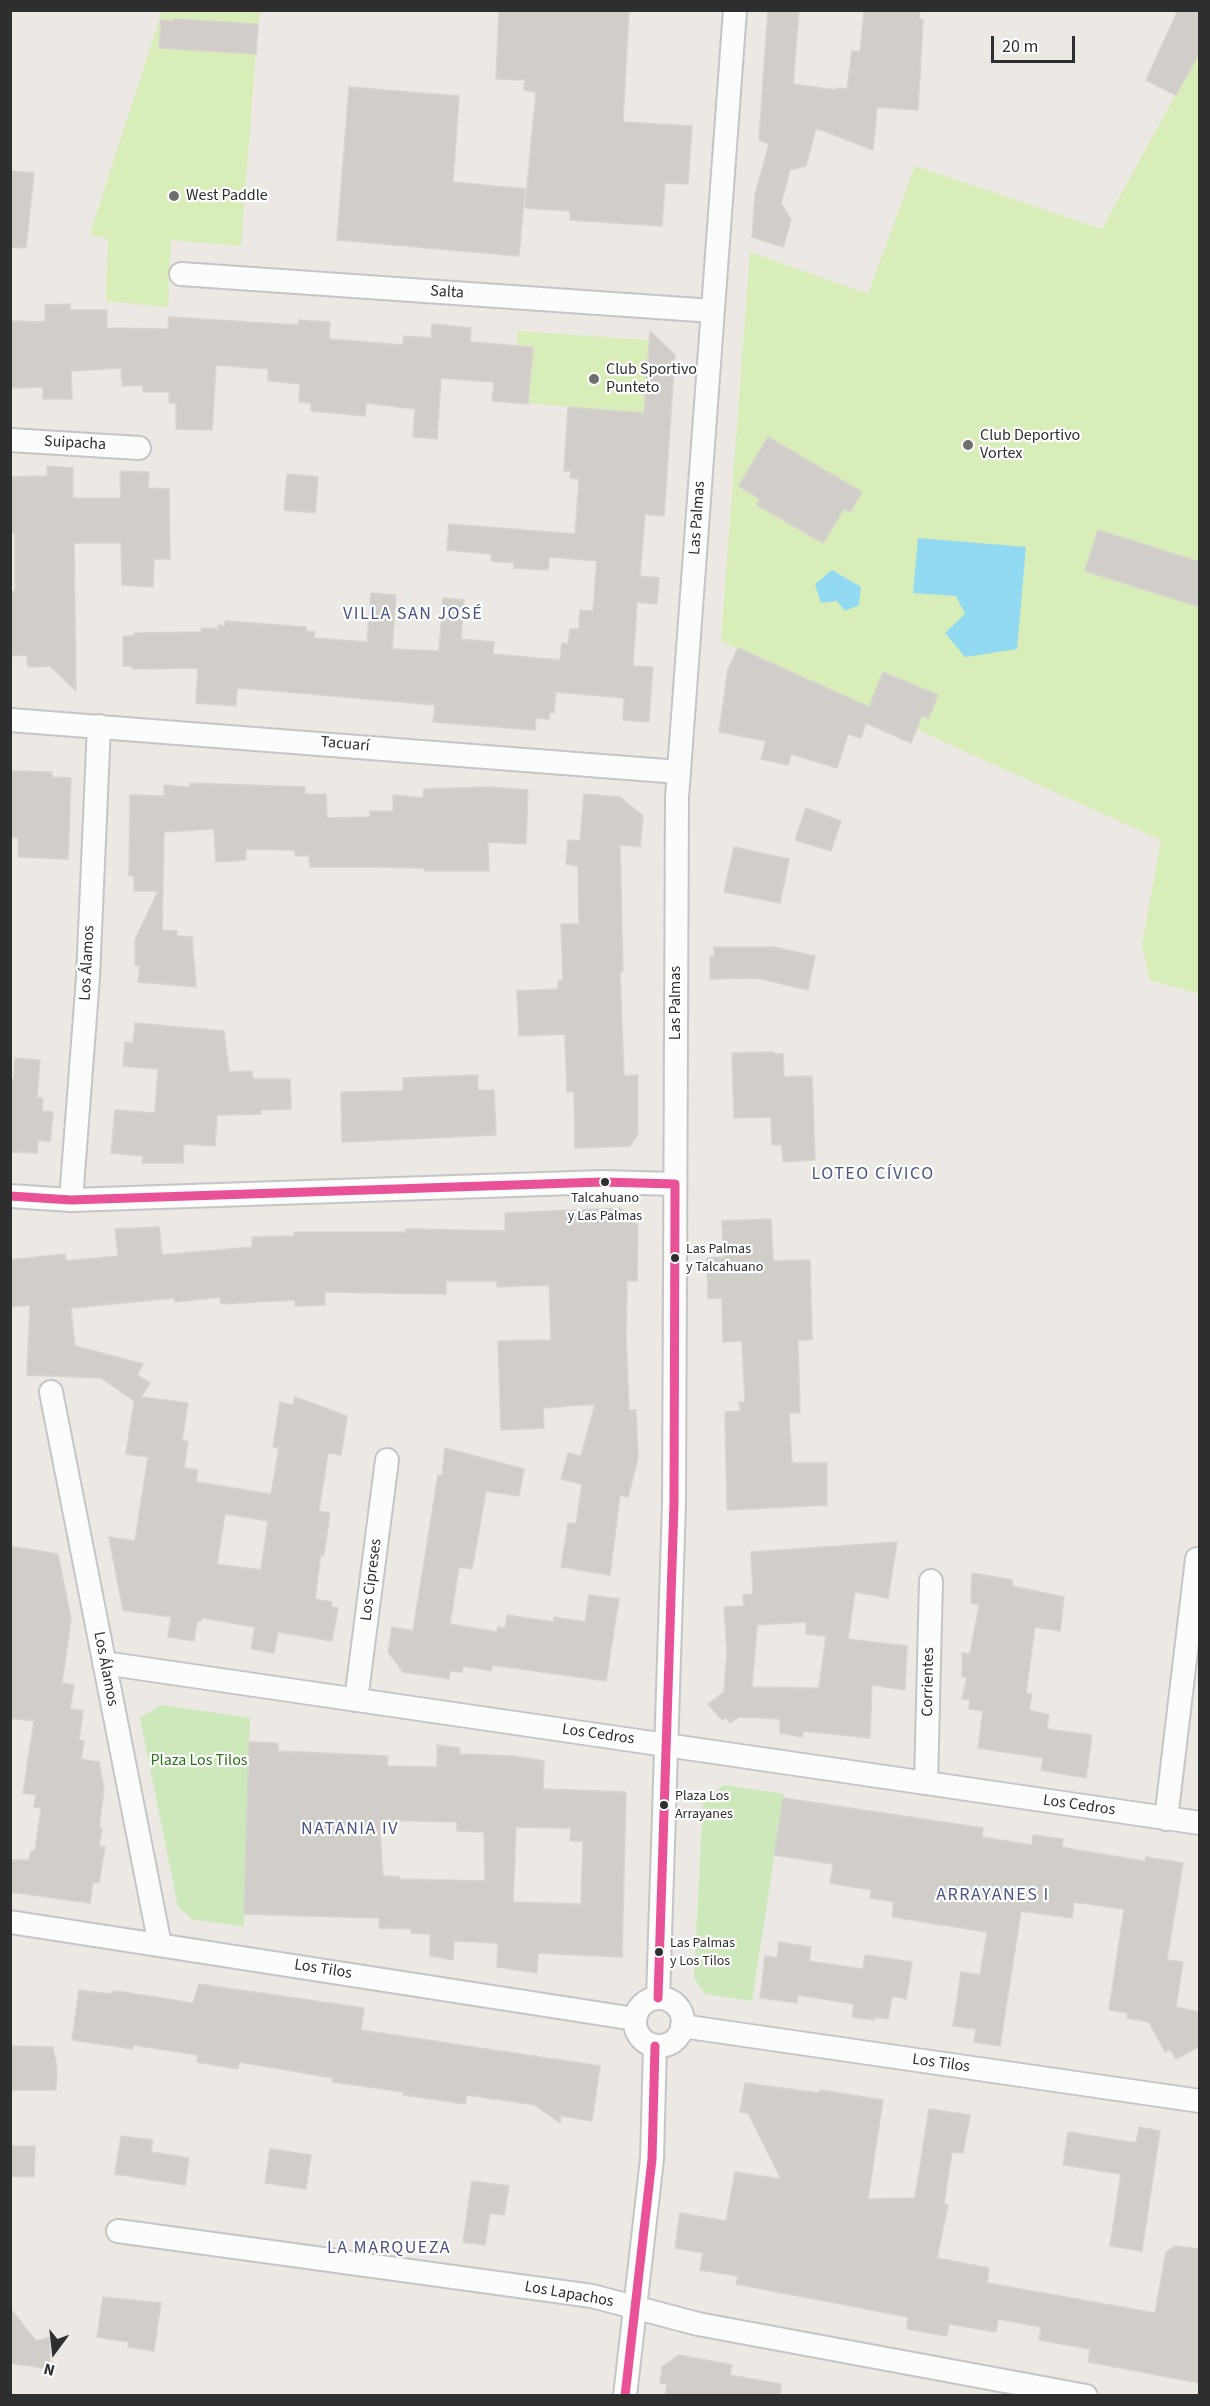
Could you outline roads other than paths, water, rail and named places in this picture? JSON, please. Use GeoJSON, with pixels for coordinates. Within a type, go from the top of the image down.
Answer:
{"type":"FeatureCollection","features":[{"type":"Feature","properties":{"kind":"street","name":"Las Palmas"},"geometry":{"type":"LineString","coordinates":[[657,1998],[674,1504],[677,798],[735,10]]}},
{"type":"Feature","properties":{"kind":"street","name":"Salta"},"geometry":{"type":"LineString","coordinates":[[181,274],[713,311]]}},
{"type":"Feature","properties":{"kind":"street","name":"Suipacha"},"geometry":{"type":"LineString","coordinates":[[10,440],[139,448]]}},
{"type":"Feature","properties":{"kind":"street","name":"Tacuarí"},"geometry":{"type":"LineString","coordinates":[[10,720],[679,772]]}},
{"type":"Feature","properties":{"kind":"street","name":"Los Álamos"},"geometry":{"type":"LineString","coordinates":[[71,1200],[88,977],[99,726]]}},
{"type":"Feature","properties":{"kind":"street"},"geometry":{"type":"LineString","coordinates":[[10,1196],[71,1200],[602,1182],[675,1184]]}},
{"type":"Feature","properties":{"kind":"street","name":"Los Álamos"},"geometry":{"type":"LineString","coordinates":[[51,1392],[160,1945]]}},
{"type":"Feature","properties":{"kind":"street","name":"Los Cipreses"},"geometry":{"type":"LineString","coordinates":[[356,1700],[387,1460]]}},
{"type":"Feature","properties":{"kind":"street"},"geometry":{"type":"LineString","coordinates":[[1166,1819],[1197,1558]]}},
{"type":"Feature","properties":{"kind":"street","name":"Corrientes"},"geometry":{"type":"LineString","coordinates":[[926,1783],[931,1581]]}},
{"type":"Feature","properties":{"kind":"street","name":"Los Cedros"},"geometry":{"type":"LineString","coordinates":[[104,1663],[1200,1823]]}},
{"type":"Feature","properties":{"kind":"street","name":"Los Tilos"},"geometry":{"type":"LineString","coordinates":[[10,1922],[635,2019]]}},
{"type":"Feature","properties":{"kind":"street"},"geometry":{"type":"LineString","coordinates":[[657,1998],[666,2000],[679,2009],[682,2026],[676,2039],[663,2046],[646,2043],[639,2037],[635,2028],[635,2019],[643,2004],[657,1998]]}},
{"type":"Feature","properties":{"kind":"street","name":"Los Tilos"},"geometry":{"type":"LineString","coordinates":[[682,2026],[1200,2101]]}},
{"type":"Feature","properties":{"kind":"street"},"geometry":{"type":"LineString","coordinates":[[625,2396],[652,2159],[656,2046]]}},
{"type":"Feature","properties":{"kind":"street","name":"Los Lapachos"},"geometry":{"type":"LineString","coordinates":[[118,2231],[592,2296],[698,2324],[1086,2396]]}},
{"type":"Feature","properties":{"kind":"water"},"geometry":{"type":"Polygon","coordinates":[[[918,538],[1026,547],[1017,649],[965,657],[945,633],[965,614],[956,596],[913,593],[918,538]]]}},
{"type":"Feature","properties":{"kind":"water"},"geometry":{"type":"Polygon","coordinates":[[[832,570],[861,587],[859,605],[845,611],[837,601],[821,603],[815,584],[832,570]]]}},
{"type":"Feature","properties":{"kind":"place","name":"West Paddle"},"geometry":{"type":"Point","coordinates":[174,196]}},
{"type":"Feature","properties":{"kind":"place","name":"Club Sportivo Punteto"},"geometry":{"type":"Point","coordinates":[594,379]}},
{"type":"Feature","properties":{"kind":"place","name":"Club Deportivo Vortex"},"geometry":{"type":"Point","coordinates":[968,445]}},
{"type":"Feature","properties":{"kind":"place","name":"Talcahuano y Las Palmas"},"geometry":{"type":"Point","coordinates":[605,1182]}},
{"type":"Feature","properties":{"kind":"place","name":"Las Palmas y Talcahuano"},"geometry":{"type":"Point","coordinates":[675,1258]}},
{"type":"Feature","properties":{"kind":"place","name":"Plaza Los Arrayanes"},"geometry":{"type":"Point","coordinates":[664,1805]}},
{"type":"Feature","properties":{"kind":"place","name":"Las Palmas y Los Tilos"},"geometry":{"type":"Point","coordinates":[659,1952]}},
{"type":"Feature","properties":{"kind":"district","name":"VILLA SAN JOSÉ"},"geometry":{"type":"Point","coordinates":[413,615]}},
{"type":"Feature","properties":{"kind":"district","name":"LOTEO CÍVICO"},"geometry":{"type":"Point","coordinates":[873,1175]}},
{"type":"Feature","properties":{"kind":"district","name":"NATANIA IV"},"geometry":{"type":"Point","coordinates":[350,1830]}},
{"type":"Feature","properties":{"kind":"district","name":"ARRAYANES I"},"geometry":{"type":"Point","coordinates":[993,1896]}},
{"type":"Feature","properties":{"kind":"district","name":"LA MARQUEZA"},"geometry":{"type":"Point","coordinates":[389,2249]}},
{"type":"Feature","properties":{"kind":"park label","name":"Plaza Los Tilos"},"geometry":{"type":"Point","coordinates":[199,1761]}}]}
